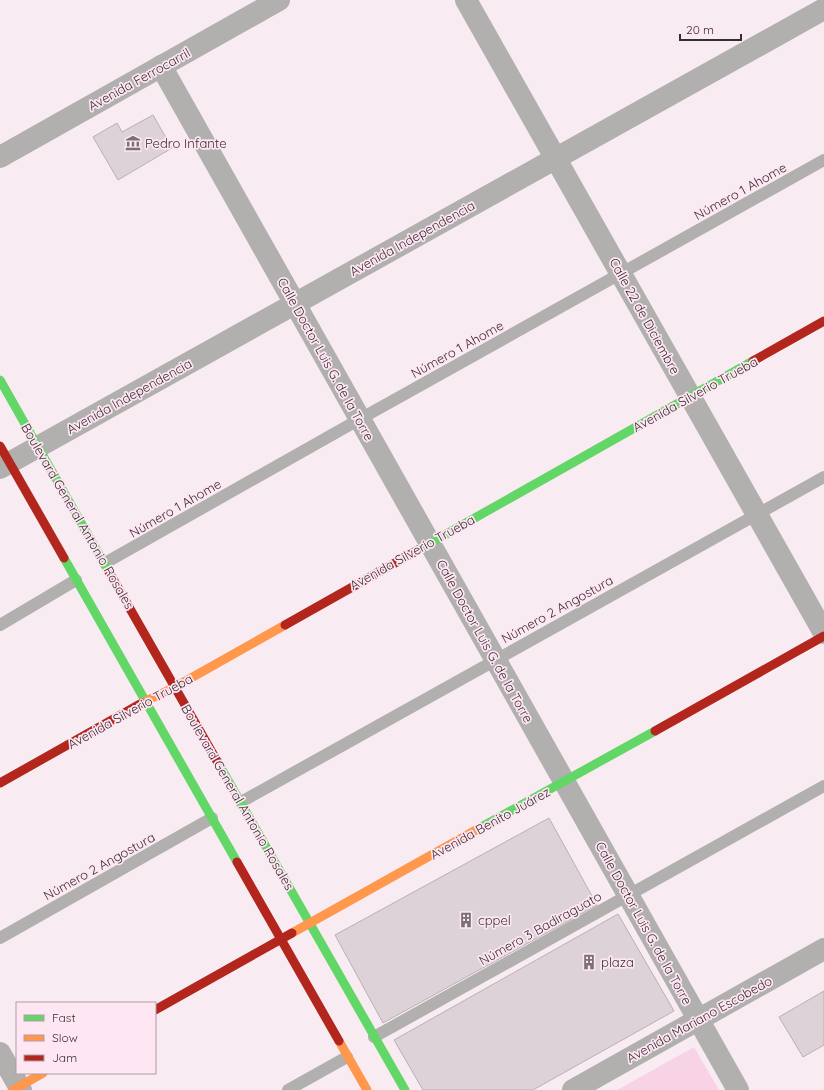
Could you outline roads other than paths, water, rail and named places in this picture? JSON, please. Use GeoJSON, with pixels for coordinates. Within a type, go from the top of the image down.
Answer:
{"type":"FeatureCollection","features":[{"type":"Feature","properties":{"kind":"street","name":"Avenida Ferrocarril"},"geometry":{"type":"LineString","coordinates":[[0,157],[279,0]]}},
{"type":"Feature","properties":{"kind":"street","name":"Calle 22 de Diciembre"},"geometry":{"type":"LineString","coordinates":[[466,0],[824,634]]}},
{"type":"Feature","properties":{"kind":"street","name":"Avenida Independencia"},"geometry":{"type":"LineString","coordinates":[[3,459],[38,447],[824,9]]}},
{"type":"Feature","properties":{"kind":"street","name":"Calle Doctor Luis G. de la Torre"},"geometry":{"type":"LineString","coordinates":[[161,66],[738,1090]]}},
{"type":"Feature","properties":{"kind":"street","name":"Avenida Silverio Trueba"},"geometry":{"type":"LineString","coordinates":[[0,783],[145,702],[175,687],[824,321]]}},
{"type":"Feature","properties":{"kind":"street","name":"Boulevard General Antonio Rosales"},"geometry":{"type":"LineString","coordinates":[[0,380],[405,1090]]}},
{"type":"Feature","properties":{"kind":"street"},"geometry":{"type":"LineString","coordinates":[[3,459],[76,580],[366,1090]]}},
{"type":"Feature","properties":{"kind":"street","name":"Avenida Benito Juárez"},"geometry":{"type":"LineString","coordinates":[[156,1009],[824,634]]}},
{"type":"Feature","properties":{"kind":"street","name":"Avenida Mariano Escobedo"},"geometry":{"type":"LineString","coordinates":[[573,1090],[824,949]]}},
{"type":"Feature","properties":{"kind":"street"},"geometry":{"type":"LineString","coordinates":[[0,1053],[18,1089],[41,1074]]}},
{"type":"Feature","properties":{"kind":"lane","name":"Número 1 Ahome"},"geometry":{"type":"LineString","coordinates":[[105,564],[360,419],[824,160]]}},
{"type":"Feature","properties":{"kind":"lane","name":"Número 2 Angostura"},"geometry":{"type":"LineString","coordinates":[[241,802],[824,477]]}},
{"type":"Feature","properties":{"kind":"lane"},"geometry":{"type":"LineString","coordinates":[[0,625],[76,580]]}},
{"type":"Feature","properties":{"kind":"lane","name":"Número 3 Badiraguato"},"geometry":{"type":"LineString","coordinates":[[374,1037],[824,786]]}},
{"type":"Feature","properties":{"kind":"lane","name":"Número 2 Angostura"},"geometry":{"type":"LineString","coordinates":[[0,938],[212,818]]}},
{"type":"Feature","properties":{"kind":"lane"},"geometry":{"type":"LineString","coordinates":[[288,1090],[347,1056]]}},
{"type":"Feature","properties":{"kind":"place","name":"Pedro Infante"},"geometry":{"type":"Point","coordinates":[133,143]}},
{"type":"Feature","properties":{"kind":"place","name":"cppel"},"geometry":{"type":"Point","coordinates":[466,920]}},
{"type":"Feature","properties":{"kind":"place","name":"plaza"},"geometry":{"type":"Point","coordinates":[589,962]}}]}
